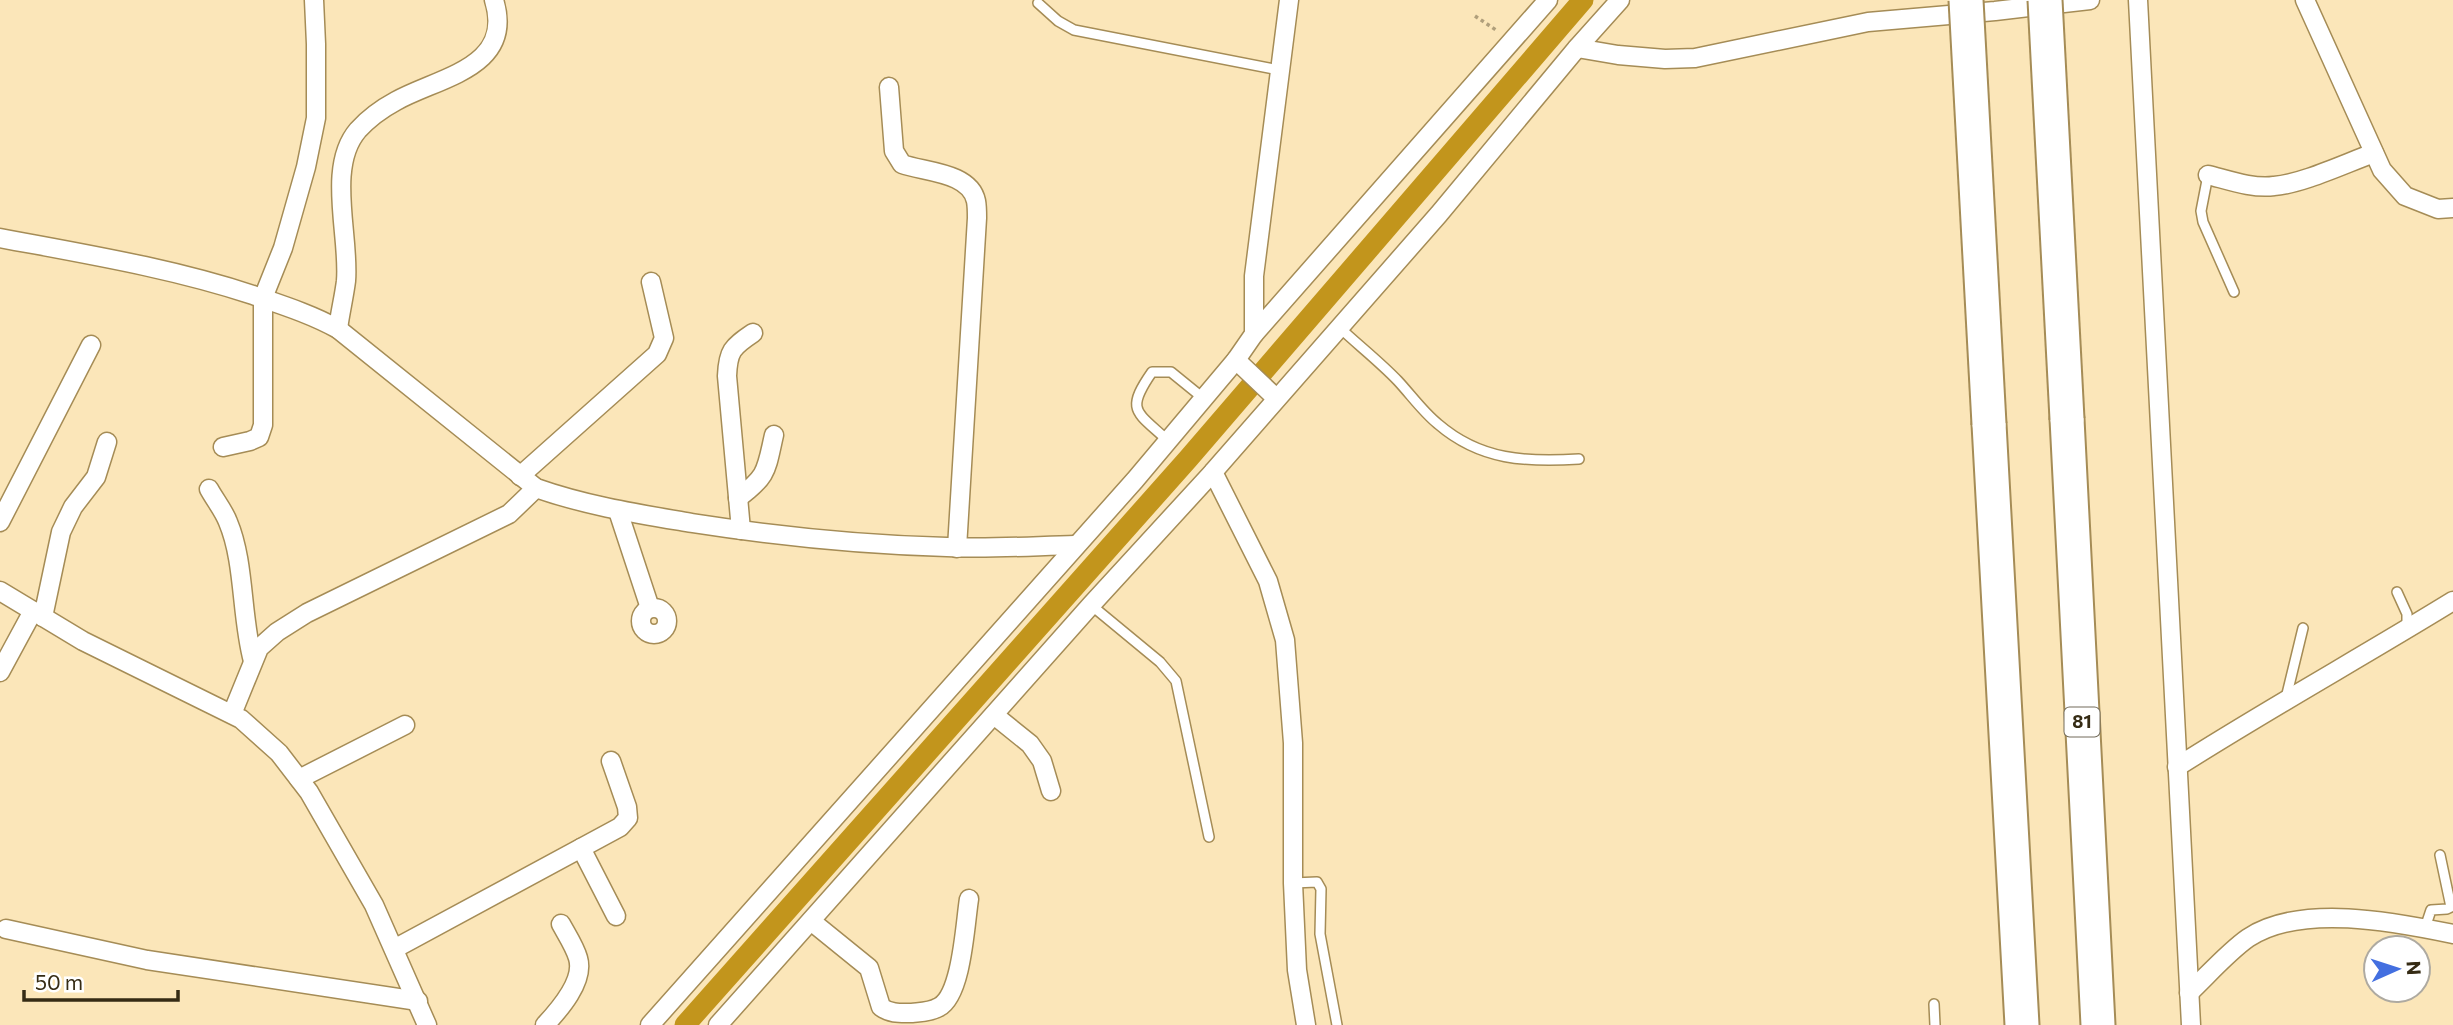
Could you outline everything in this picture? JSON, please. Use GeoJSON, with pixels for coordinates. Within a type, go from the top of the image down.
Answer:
{"type":"FeatureCollection","features":[{"type":"Feature","properties":{"kind":"highway","name":"81"},"geometry":{"type":"LineString","coordinates":[[2045,0],[2098,1025]]}},
{"type":"Feature","properties":{"kind":"highway"},"geometry":{"type":"LineString","coordinates":[[1983,4],[1989,424],[2022,1025]]}},
{"type":"Feature","properties":{"kind":"street"},"geometry":{"type":"LineString","coordinates":[[223,447],[250,442],[259,437],[263,425],[263,298],[283,248],[306,167],[316,118],[314,0]]}},
{"type":"Feature","properties":{"kind":"street"},"geometry":{"type":"LineString","coordinates":[[338,329],[346,282],[341,167],[348,147],[357,131],[396,101],[466,71],[487,52],[497,36],[494,0]]}},
{"type":"Feature","properties":{"kind":"street"},"geometry":{"type":"LineString","coordinates":[[1254,334],[1254,276],[1289,0]]}},
{"type":"Feature","properties":{"kind":"street"},"geometry":{"type":"LineString","coordinates":[[650,1025],[1135,480],[1203,398],[1240,364],[1254,334],[1548,0]]}},
{"type":"Feature","properties":{"kind":"street"},"geometry":{"type":"LineString","coordinates":[[718,1025],[1091,605],[1213,472],[1271,394],[1339,327],[1439,214],[1620,0]]}},
{"type":"Feature","properties":{"kind":"street"},"geometry":{"type":"LineString","coordinates":[[1577,48],[1665,59],[1695,58],[1868,22],[1983,4],[2090,0]]}},
{"type":"Feature","properties":{"kind":"street"},"geometry":{"type":"LineString","coordinates":[[2138,0],[2191,1025]]}},
{"type":"Feature","properties":{"kind":"street"},"geometry":{"type":"LineString","coordinates":[[2305,0],[2382,170],[2405,196],[2438,209],[2453,208]]}},
{"type":"Feature","properties":{"kind":"street"},"geometry":{"type":"LineString","coordinates":[[889,87],[894,151],[902,164],[939,171],[962,182],[976,198],[957,548]]}},
{"type":"Feature","properties":{"kind":"street"},"geometry":{"type":"LineString","coordinates":[[2208,175],[2236,183],[2273,187],[2374,153]]}},
{"type":"Feature","properties":{"kind":"street"},"geometry":{"type":"LineString","coordinates":[[0,238],[159,268],[217,283],[318,317],[338,329],[536,488],[572,501],[741,530],[837,540],[957,548],[1075,545]]}},
{"type":"Feature","properties":{"kind":"street"},"geometry":{"type":"LineString","coordinates":[[520,476],[657,354],[664,338],[651,282]]}},
{"type":"Feature","properties":{"kind":"street"},"geometry":{"type":"LineString","coordinates":[[741,530],[727,357],[753,333]]}},
{"type":"Feature","properties":{"kind":"street"},"geometry":{"type":"LineString","coordinates":[[0,522],[91,345]]}},
{"type":"Feature","properties":{"kind":"street"},"geometry":{"type":"LineString","coordinates":[[1240,364],[1271,394]]}},
{"type":"Feature","properties":{"kind":"street"},"geometry":{"type":"LineString","coordinates":[[738,498],[759,483],[766,468],[774,435]]}},
{"type":"Feature","properties":{"kind":"street"},"geometry":{"type":"LineString","coordinates":[[0,672],[38,614],[61,532],[73,507],[96,477],[107,442]]}},
{"type":"Feature","properties":{"kind":"street"},"geometry":{"type":"LineString","coordinates":[[1213,472],[1268,581],[1285,640],[1293,743],[1293,883],[1297,970],[1306,1025]]}},
{"type":"Feature","properties":{"kind":"street"},"geometry":{"type":"LineString","coordinates":[[232,714],[259,648],[277,632],[307,613],[509,514],[536,488]]}},
{"type":"Feature","properties":{"kind":"street"},"geometry":{"type":"LineString","coordinates":[[209,489],[228,521],[235,546],[247,639],[253,661]]}},
{"type":"Feature","properties":{"kind":"street"},"geometry":{"type":"LineString","coordinates":[[618,511],[650,608]]}},
{"type":"Feature","properties":{"kind":"street"},"geometry":{"type":"LineString","coordinates":[[0,591],[83,641],[241,719],[279,752],[309,792],[374,905],[427,1025]]}},
{"type":"Feature","properties":{"kind":"street"},"geometry":{"type":"LineString","coordinates":[[2177,767],[2246,723],[2285,703],[2453,601]]}},
{"type":"Feature","properties":{"kind":"street"},"geometry":{"type":"LineString","coordinates":[[994,715],[1030,744],[1042,761],[1051,792]]}},
{"type":"Feature","properties":{"kind":"street"},"geometry":{"type":"LineString","coordinates":[[299,779],[405,725]]}},
{"type":"Feature","properties":{"kind":"street"},"geometry":{"type":"LineString","coordinates":[[394,949],[620,827],[628,818],[627,807],[611,761]]}},
{"type":"Feature","properties":{"kind":"street"},"geometry":{"type":"LineString","coordinates":[[581,848],[616,916]]}},
{"type":"Feature","properties":{"kind":"street"},"geometry":{"type":"LineString","coordinates":[[811,921],[869,968],[881,1007],[888,1012],[926,1012],[941,1007],[957,979],[969,899]]}},
{"type":"Feature","properties":{"kind":"street"},"geometry":{"type":"LineString","coordinates":[[2189,993],[2248,938],[2295,920],[2347,919],[2453,934]]}},
{"type":"Feature","properties":{"kind":"street"},"geometry":{"type":"LineString","coordinates":[[545,1025],[557,1012],[577,979],[579,960],[561,923]]}},
{"type":"Feature","properties":{"kind":"street"},"geometry":{"type":"LineString","coordinates":[[6,929],[147,960],[418,1001]]}},
{"type":"Feature","properties":{"kind":"lane"},"geometry":{"type":"LineString","coordinates":[[1038,3],[1058,21],[1074,30],[1279,70]]}},
{"type":"Feature","properties":{"kind":"lane"},"geometry":{"type":"LineString","coordinates":[[2208,175],[2202,211],[2203,222],[2234,292]]}},
{"type":"Feature","properties":{"kind":"lane"},"geometry":{"type":"LineString","coordinates":[[1339,327],[1455,438],[1506,458],[1533,462],[1579,459]]}},
{"type":"Feature","properties":{"kind":"lane"},"geometry":{"type":"LineString","coordinates":[[1167,440],[1137,412],[1137,394],[1152,372],[1171,372],[1203,398]]}},
{"type":"Feature","properties":{"kind":"lane"},"geometry":{"type":"LineString","coordinates":[[2397,592],[2407,614],[2407,629]]}},
{"type":"Feature","properties":{"kind":"lane"},"geometry":{"type":"LineString","coordinates":[[1091,605],[1160,662],[1176,681],[1209,836]]}},
{"type":"Feature","properties":{"kind":"lane"},"geometry":{"type":"LineString","coordinates":[[2285,703],[2303,628]]}},
{"type":"Feature","properties":{"kind":"lane"},"geometry":{"type":"LineString","coordinates":[[2425,928],[2430,911],[2451,906],[2440,855]]}},
{"type":"Feature","properties":{"kind":"lane"},"geometry":{"type":"LineString","coordinates":[[1293,883],[1319,884],[1320,933],[1337,1025]]}},
{"type":"Feature","properties":{"kind":"lane"},"geometry":{"type":"LineString","coordinates":[[1934,1004],[1936,1025]]}},
{"type":"Feature","properties":{"kind":"path"},"geometry":{"type":"LineString","coordinates":[[1475,16],[1512,41]]}},
{"type":"Feature","properties":{"kind":"waterway"},"geometry":{"type":"LineString","coordinates":[[685,1025],[1188,459],[1583,0]]}}]}
